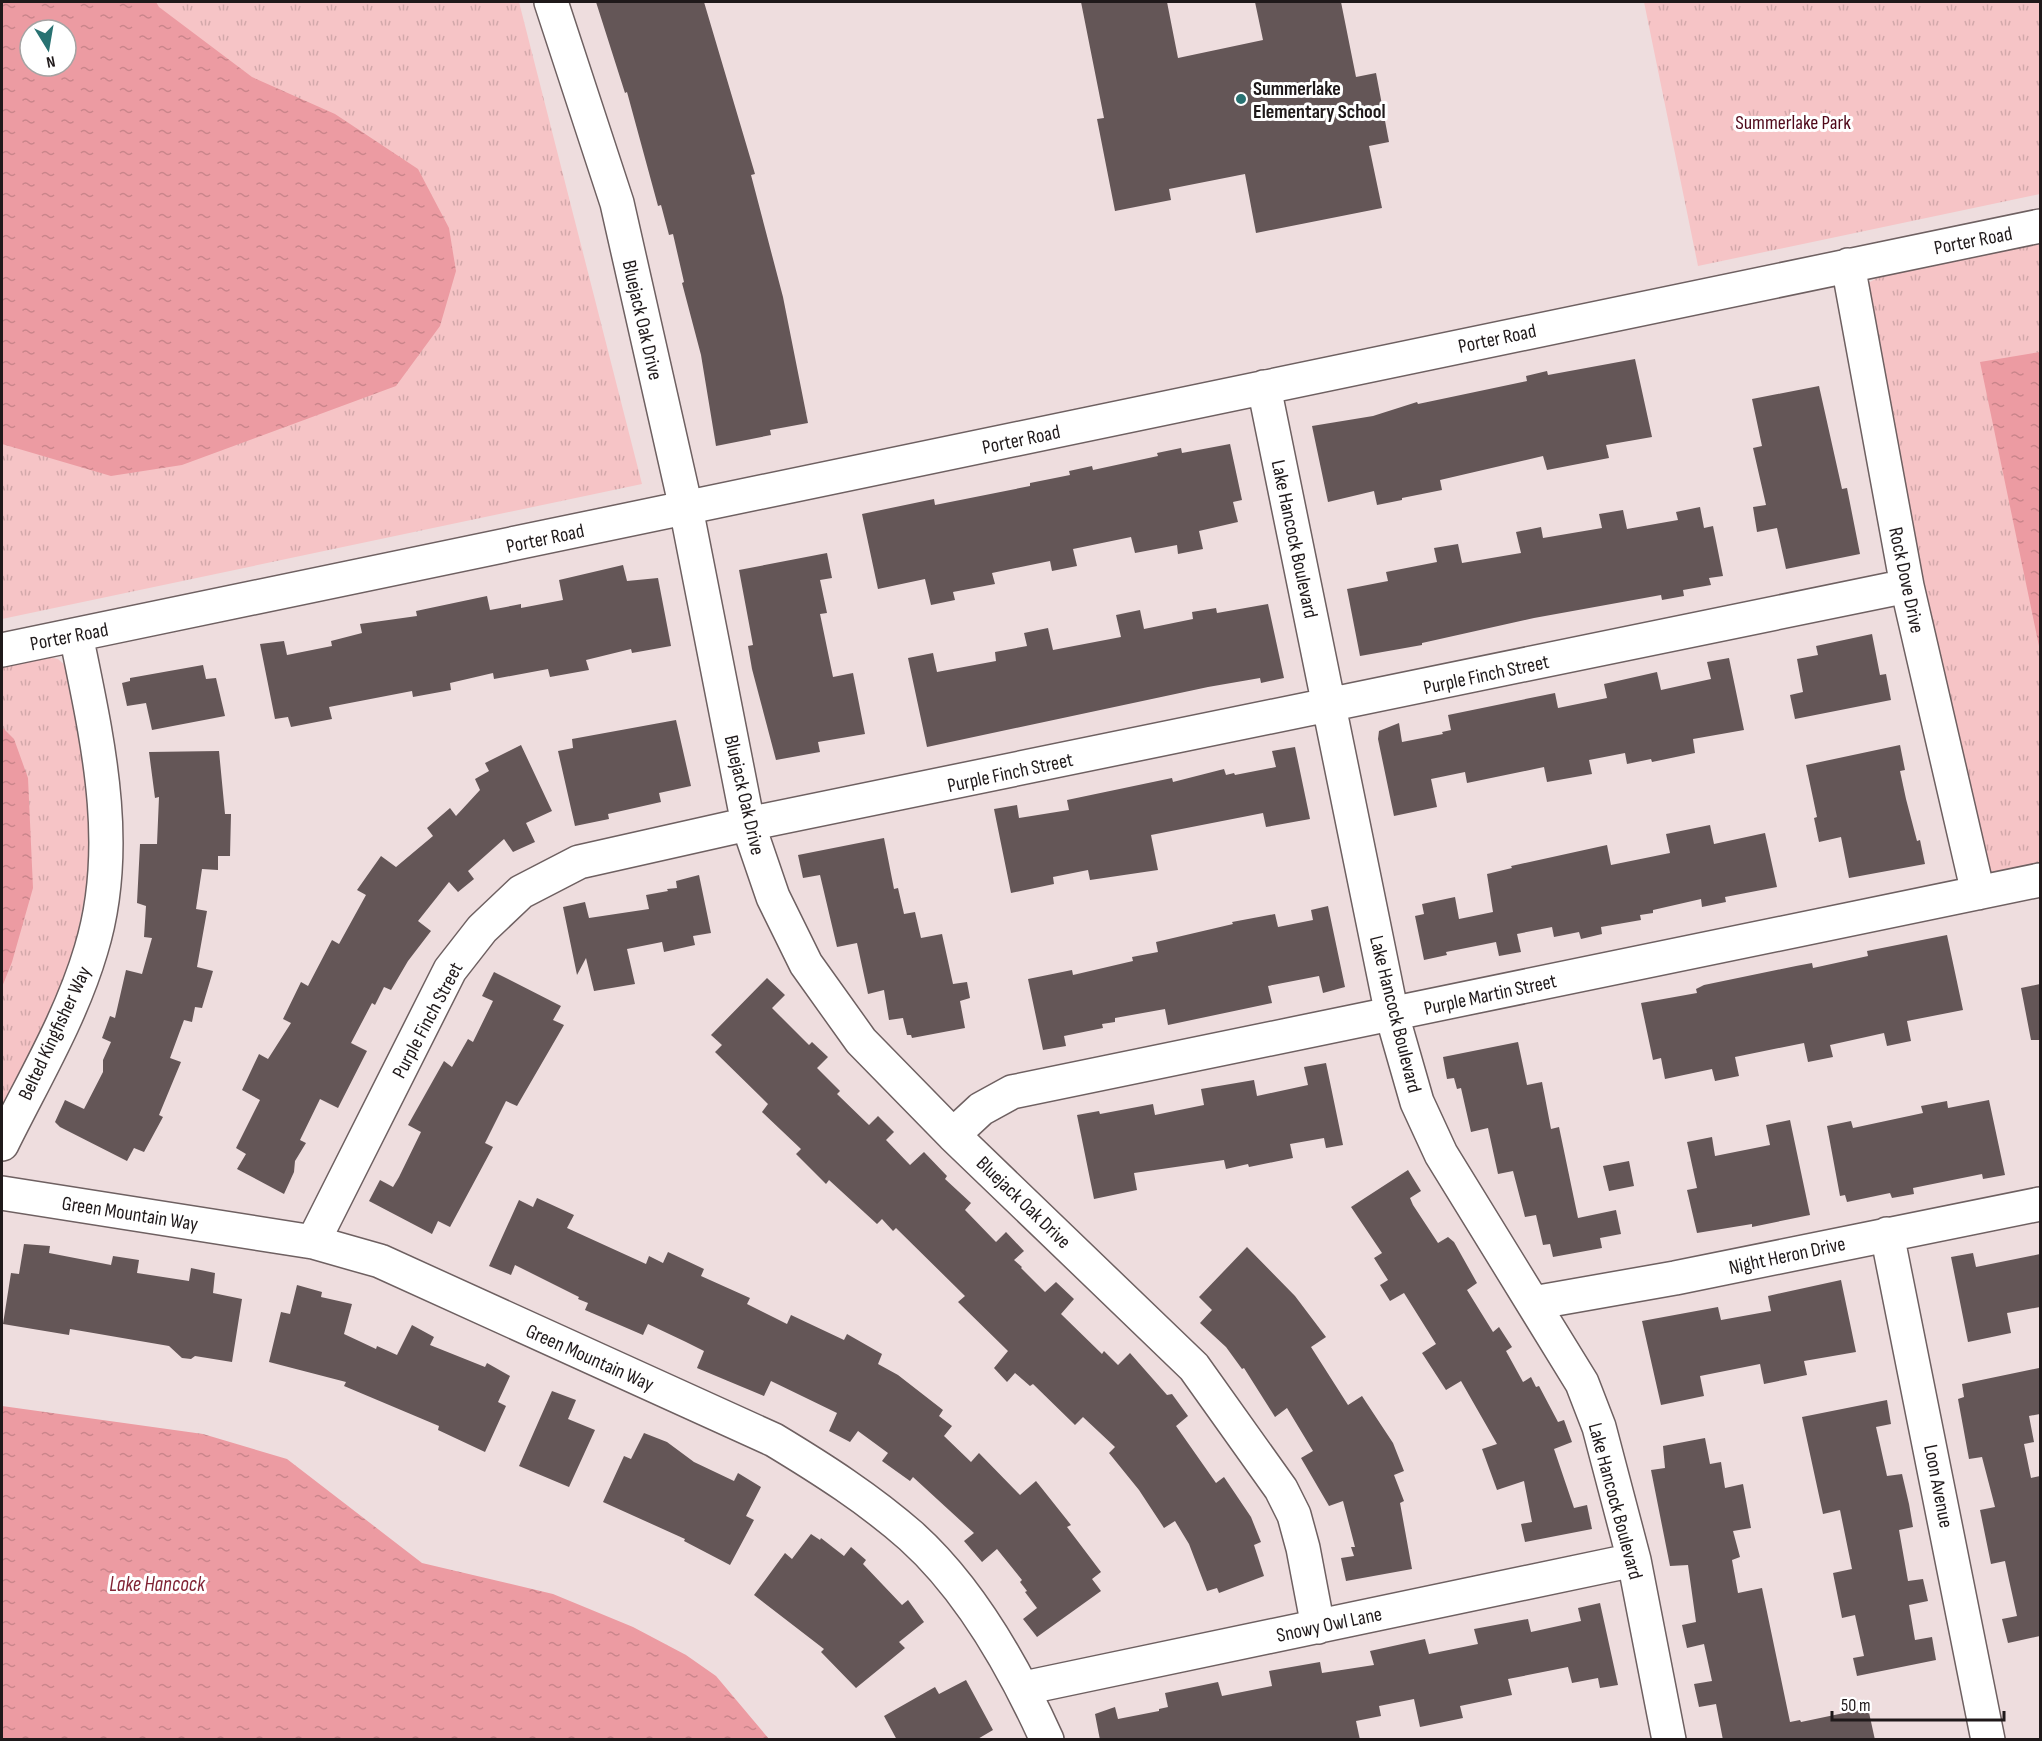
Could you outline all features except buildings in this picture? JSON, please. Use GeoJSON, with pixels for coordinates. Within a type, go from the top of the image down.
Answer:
{"type":"FeatureCollection","features":[{"type":"Feature","properties":{"kind":"street","name":"Bluejack Oak Drive"},"geometry":{"type":"LineString","coordinates":[[551,2],[617,203],[686,508],[748,824],[773,897],[806,964],[861,1041],[953,1135],[1194,1367],[1281,1489],[1294,1515],[1304,1548],[1318,1626]]}},
{"type":"Feature","properties":{"kind":"street","name":"Porter Road"},"geometry":{"type":"LineString","coordinates":[[2,650],[2040,226]]}},
{"type":"Feature","properties":{"kind":"street","name":"Rock Dove Drive"},"geometry":{"type":"LineString","coordinates":[[1848,265],[1907,586],[1978,893]]}},
{"type":"Feature","properties":{"kind":"street","name":"Lake Hancock Boulevard"},"geometry":{"type":"LineString","coordinates":[[1264,387],[1392,1014],[1417,1102],[1441,1154],[1582,1383],[1612,1467],[1634,1560],[1669,1740]]}},
{"type":"Feature","properties":{"kind":"street","name":"Purple Finch Street"},"geometry":{"type":"LineString","coordinates":[[313,1242],[450,970],[482,929],[521,892],[579,862],[748,824],[1907,586]]}},
{"type":"Feature","properties":{"kind":"street","name":"Belted Kingfisher Way"},"geometry":{"type":"LineString","coordinates":[[2,1144],[71,1002],[92,949],[105,879],[106,813],[99,749],[76,635]]}},
{"type":"Feature","properties":{"kind":"street","name":"Purple Martin Street"},"geometry":{"type":"LineString","coordinates":[[953,1135],[981,1109],[1012,1092],[2040,880]]}},
{"type":"Feature","properties":{"kind":"street","name":"Green Mountain Way"},"geometry":{"type":"LineString","coordinates":[[2,1193],[313,1242],[380,1261],[774,1440],[824,1470],[913,1538],[981,1619],[1024,1688],[1047,1740]]}},
{"type":"Feature","properties":{"kind":"street","name":"Night Heron Drive"},"geometry":{"type":"LineString","coordinates":[[1533,1303],[1676,1278],[2040,1204]]}},
{"type":"Feature","properties":{"kind":"street","name":"Loon Avenue"},"geometry":{"type":"LineString","coordinates":[[1887,1234],[1988,1740]]}},
{"type":"Feature","properties":{"kind":"street","name":"Snowy Owl Lane"},"geometry":{"type":"LineString","coordinates":[[1024,1688],[1634,1560]]}},
{"type":"Feature","properties":{"kind":"green space"},"geometry":{"type":"Polygon","coordinates":[[[2,2],[519,2],[642,484],[2,619],[2,2]]]}},
{"type":"Feature","properties":{"kind":"green space","name":"Summerlake Park"},"geometry":{"type":"Polygon","coordinates":[[[1644,2],[2040,2],[2040,194],[1698,266],[1644,2]]]}},
{"type":"Feature","properties":{"kind":"green space"},"geometry":{"type":"Polygon","coordinates":[[[2040,242],[2040,866],[2003,873],[1989,870],[1984,866],[1863,301],[1868,283],[1883,275],[2040,242]]]}},
{"type":"Feature","properties":{"kind":"green space"},"geometry":{"type":"Polygon","coordinates":[[[44,656],[58,659],[68,668],[87,760],[91,854],[72,965],[2,1120],[2,664],[44,656]]]}},
{"type":"Feature","properties":{"kind":"water"},"geometry":{"type":"Polygon","coordinates":[[[2,2],[156,2],[159,7],[252,77],[335,114],[418,169],[449,228],[456,271],[440,326],[396,386],[182,465],[111,476],[2,444],[2,2]]]}},
{"type":"Feature","properties":{"kind":"water"},"geometry":{"type":"Polygon","coordinates":[[[2040,352],[2040,651],[1980,362],[2040,352]]]}},
{"type":"Feature","properties":{"kind":"water"},"geometry":{"type":"Polygon","coordinates":[[[2,727],[14,739],[28,778],[33,888],[12,962],[2,987],[2,727]]]}},
{"type":"Feature","properties":{"kind":"water","name":"Lake Hancock"},"geometry":{"type":"Polygon","coordinates":[[[2,1406],[203,1434],[287,1459],[422,1563],[553,1594],[633,1627],[686,1655],[716,1676],[769,1739],[2,1739],[2,1406]]]}},
{"type":"Feature","properties":{"kind":"place","name":"Summerlake Elementary School"},"geometry":{"type":"Point","coordinates":[1241,99]}}]}
